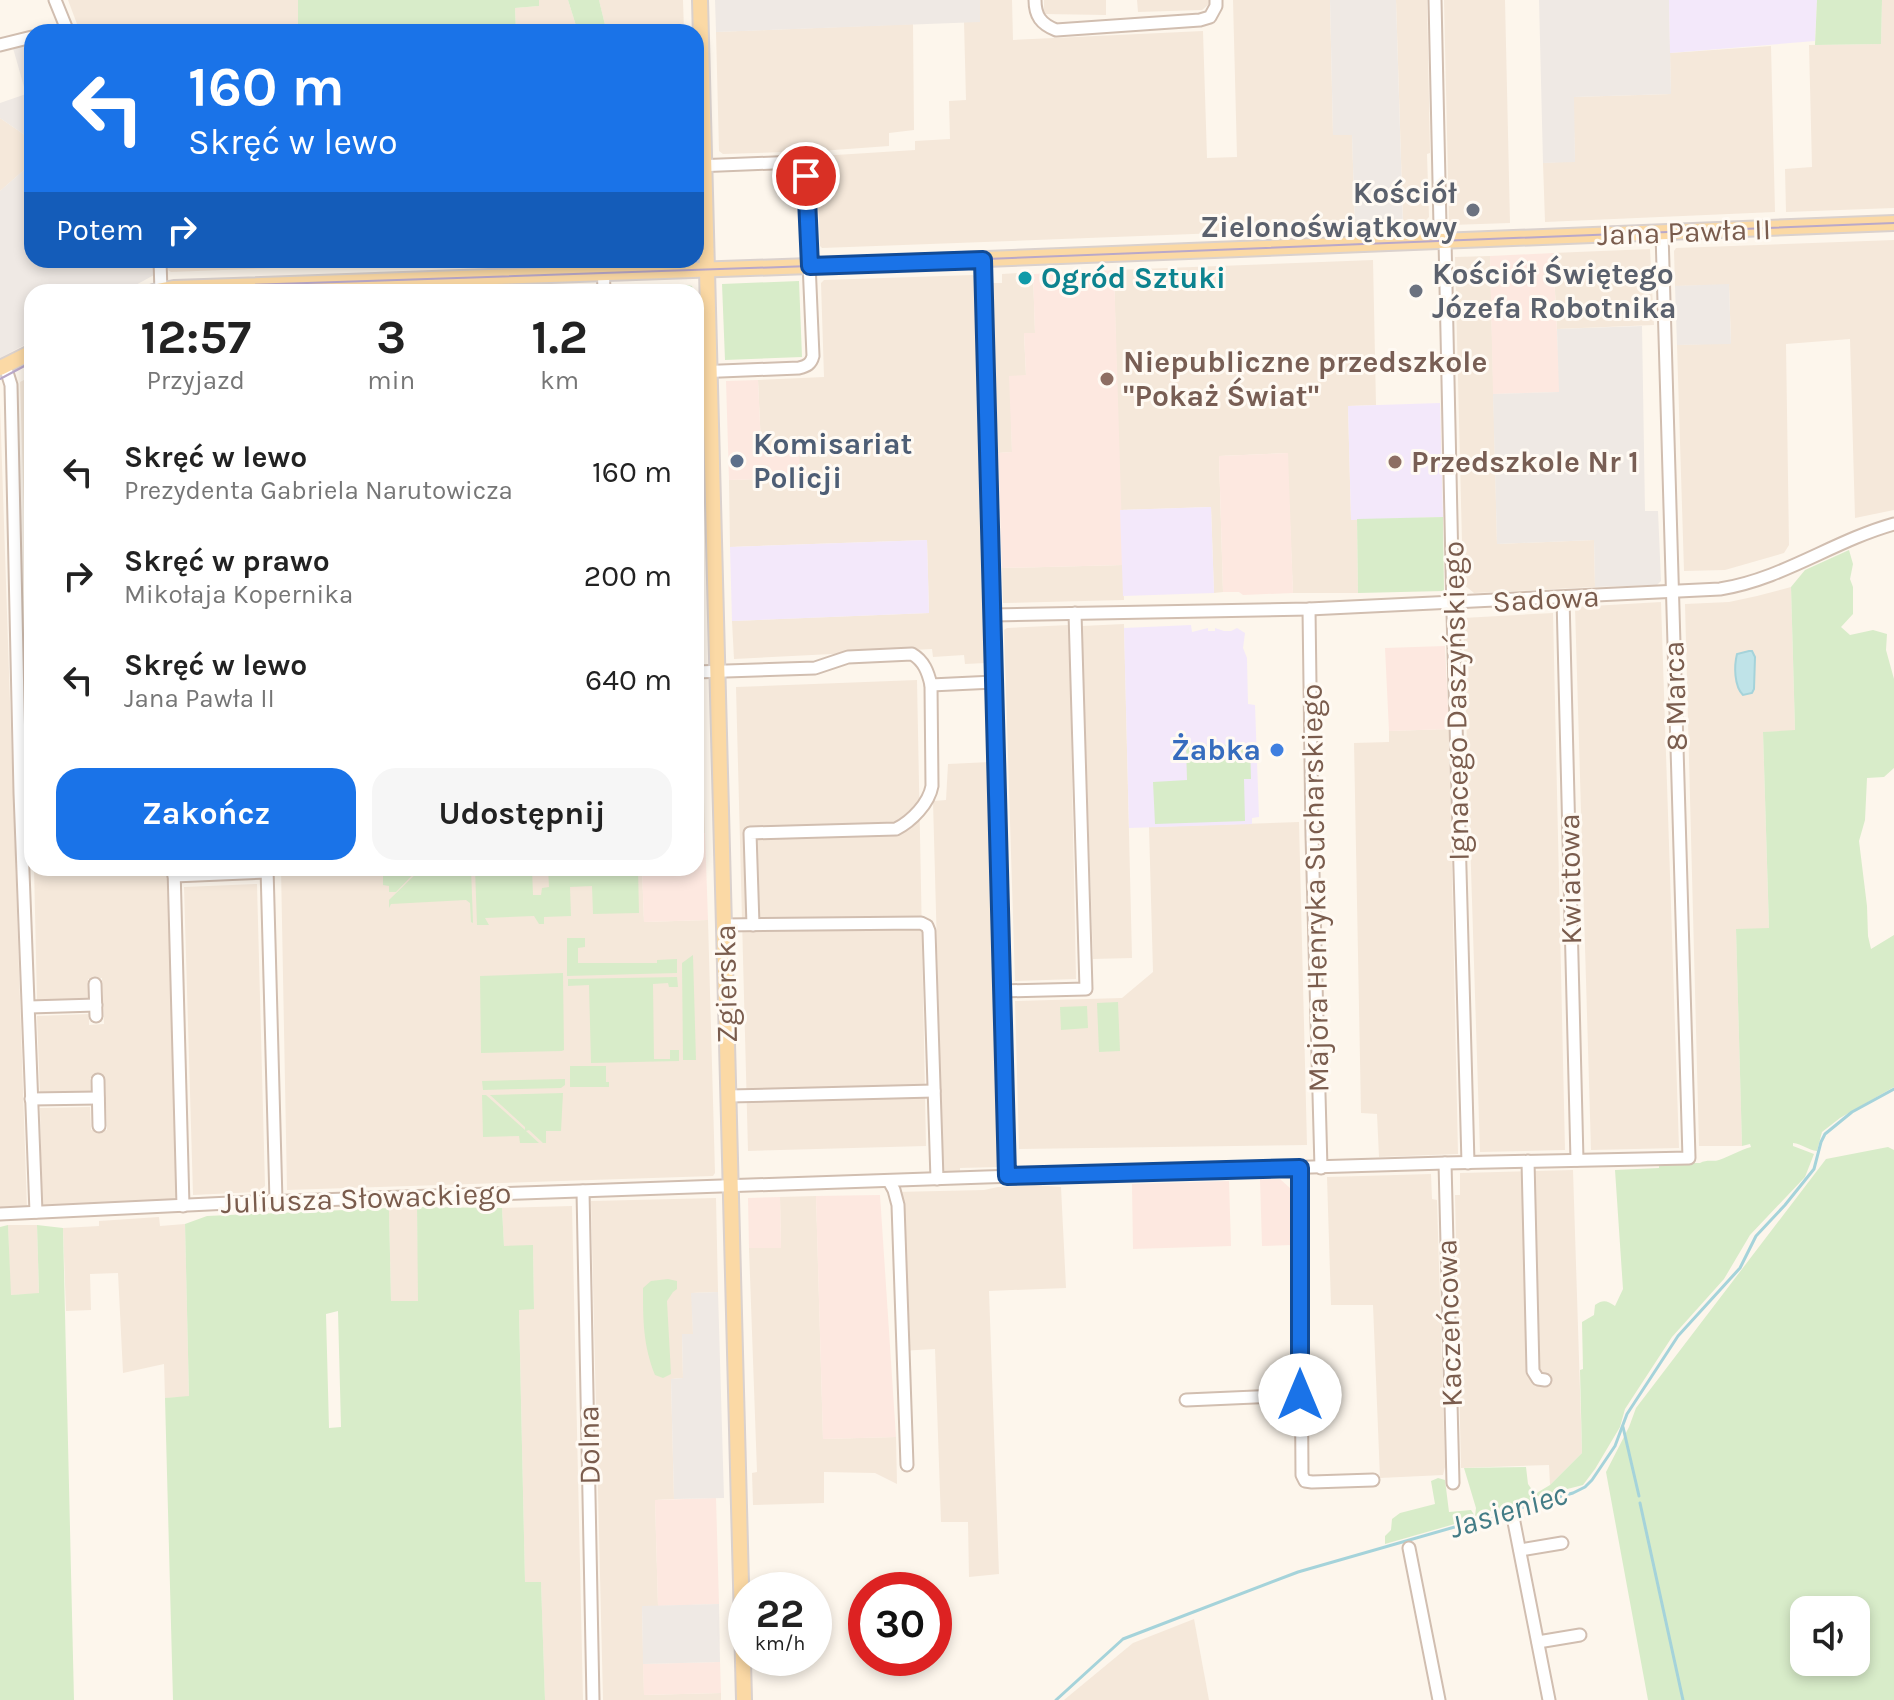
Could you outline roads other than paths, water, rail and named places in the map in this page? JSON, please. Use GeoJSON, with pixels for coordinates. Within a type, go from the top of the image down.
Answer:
{"type":"FeatureCollection","features":[{"type":"Feature","properties":{"kind":"main road","name":"Zgierska"},"geometry":{"type":"LineString","coordinates":[[700,0],[700,24]]}},
{"type":"Feature","properties":{"kind":"main road","name":"Jana Pawła II"},"geometry":{"type":"LineString","coordinates":[[672,268],[983,260],[1894,223]]}},
{"type":"Feature","properties":{"kind":"main road","name":"Zgierska"},"geometry":{"type":"LineString","coordinates":[[704,225],[707,269],[704,331]]}},
{"type":"Feature","properties":{"kind":"main road","name":"Jana Pawła II"},"geometry":{"type":"LineString","coordinates":[[314,284],[571,268]]}},
{"type":"Feature","properties":{"kind":"main road"},"geometry":{"type":"LineString","coordinates":[[2,367],[24,356]]}},
{"type":"Feature","properties":{"kind":"main road","name":"Zgierska"},"geometry":{"type":"LineString","coordinates":[[704,412],[717,672],[744,1700]]}},
{"type":"Feature","properties":{"kind":"street"},"geometry":{"type":"LineString","coordinates":[[55,0],[65,24]]}},
{"type":"Feature","properties":{"kind":"street"},"geometry":{"type":"LineString","coordinates":[[1035,0],[1038,18],[1045,26],[1056,30],[1200,20],[1210,17],[1216,0]]}},
{"type":"Feature","properties":{"kind":"street","name":"Ignacego Daszyńskiego"},"geometry":{"type":"LineString","coordinates":[[1435,0],[1440,226],[1445,240],[1468,1163]]}},
{"type":"Feature","properties":{"kind":"street"},"geometry":{"type":"LineString","coordinates":[[0,45],[24,39]]}},
{"type":"Feature","properties":{"kind":"street"},"geometry":{"type":"LineString","coordinates":[[704,166],[797,162],[802,165],[806,176],[813,356],[807,366],[799,368],[704,372]]}},
{"type":"Feature","properties":{"kind":"street","name":"8 Marca"},"geometry":{"type":"LineString","coordinates":[[1662,233],[1689,1158]]}},
{"type":"Feature","properties":{"kind":"street"},"geometry":{"type":"LineString","coordinates":[[983,260],[1007,1176]]}},
{"type":"Feature","properties":{"kind":"street"},"geometry":{"type":"LineString","coordinates":[[2,367],[9,374],[11,388],[20,793],[36,1212]]}},
{"type":"Feature","properties":{"kind":"street","name":"Sadowa"},"geometry":{"type":"LineString","coordinates":[[993,615],[1309,609],[1720,589],[1755,582],[1894,524]]}},
{"type":"Feature","properties":{"kind":"street","name":"Kwiatowa"},"geometry":{"type":"LineString","coordinates":[[1563,598],[1577,1160]]}},
{"type":"Feature","properties":{"kind":"street","name":"Majora Henryka Sucharskiego"},"geometry":{"type":"LineString","coordinates":[[1309,609],[1321,1168]]}},
{"type":"Feature","properties":{"kind":"street"},"geometry":{"type":"LineString","coordinates":[[1002,991],[1086,989],[1075,613]]}},
{"type":"Feature","properties":{"kind":"street"},"geometry":{"type":"LineString","coordinates":[[704,672],[815,668],[848,657],[912,654],[926,668],[931,685],[932,786],[929,798],[915,815],[896,829],[750,833],[753,925]]}},
{"type":"Feature","properties":{"kind":"street"},"geometry":{"type":"LineString","coordinates":[[931,685],[994,682]]}},
{"type":"Feature","properties":{"kind":"street"},"geometry":{"type":"LineString","coordinates":[[174,876],[183,1206]]}},
{"type":"Feature","properties":{"kind":"street"},"geometry":{"type":"LineString","coordinates":[[267,876],[276,1201]]}},
{"type":"Feature","properties":{"kind":"street"},"geometry":{"type":"LineString","coordinates":[[724,925],[921,923],[927,926],[937,1179]]}},
{"type":"Feature","properties":{"kind":"street"},"geometry":{"type":"LineString","coordinates":[[29,1007],[96,1010],[95,984]]}},
{"type":"Feature","properties":{"kind":"street"},"geometry":{"type":"LineString","coordinates":[[98,1080],[99,1126]]}},
{"type":"Feature","properties":{"kind":"street"},"geometry":{"type":"LineString","coordinates":[[729,1096],[934,1091]]}},
{"type":"Feature","properties":{"kind":"street"},"geometry":{"type":"LineString","coordinates":[[31,1099],[98,1098]]}},
{"type":"Feature","properties":{"kind":"street","name":"Juliusza Słowackiego"},"geometry":{"type":"LineString","coordinates":[[0,1214],[276,1201],[1007,1176],[1689,1158]]}},
{"type":"Feature","properties":{"kind":"street"},"geometry":{"type":"LineString","coordinates":[[1528,1161],[1533,1371],[1538,1379],[1545,1380]]}},
{"type":"Feature","properties":{"kind":"street","name":"Kaczeńcowa"},"geometry":{"type":"LineString","coordinates":[[1445,1163],[1453,1483]]}},
{"type":"Feature","properties":{"kind":"street"},"geometry":{"type":"LineString","coordinates":[[1300,1168],[1302,1475],[1305,1481],[1373,1480]]}},
{"type":"Feature","properties":{"kind":"street"},"geometry":{"type":"LineString","coordinates":[[889,1181],[898,1205],[907,1465]]}},
{"type":"Feature","properties":{"kind":"street","name":"Dolna"},"geometry":{"type":"LineString","coordinates":[[583,1191],[593,1700]]}},
{"type":"Feature","properties":{"kind":"street"},"geometry":{"type":"LineString","coordinates":[[1186,1400],[1300,1395]]}},
{"type":"Feature","properties":{"kind":"street"},"geometry":{"type":"LineString","coordinates":[[1513,1517],[1549,1700]]}},
{"type":"Feature","properties":{"kind":"street"},"geometry":{"type":"LineString","coordinates":[[1520,1550],[1562,1543]]}},
{"type":"Feature","properties":{"kind":"street"},"geometry":{"type":"LineString","coordinates":[[1409,1548],[1439,1700]]}},
{"type":"Feature","properties":{"kind":"street"},"geometry":{"type":"LineString","coordinates":[[1538,1642],[1580,1635]]}},
{"type":"Feature","properties":{"kind":"water"},"geometry":{"type":"Polygon","coordinates":[[[1752,651],[1755,657],[1754,689],[1752,693],[1743,695],[1736,681],[1737,654],[1752,651]]]}},
{"type":"Feature","properties":{"kind":"waterway","name":"Jasieniec"},"geometry":{"type":"LineString","coordinates":[[1056,1700],[1123,1639],[1298,1572],[1585,1487],[1615,1446],[1627,1414],[1678,1336],[1740,1268],[1756,1236],[1814,1169],[1825,1134],[1852,1112],[1894,1089]]}},
{"type":"Feature","properties":{"kind":"waterway"},"geometry":{"type":"LineString","coordinates":[[1623,1427],[1639,1496]]}},
{"type":"Feature","properties":{"kind":"waterway"},"geometry":{"type":"LineString","coordinates":[[1640,1503],[1683,1700]]}},
{"type":"Feature","properties":{"kind":"tram line"},"geometry":{"type":"LineString","coordinates":[[284,284],[1894,223]]}},
{"type":"Feature","properties":{"kind":"tram line"},"geometry":{"type":"LineString","coordinates":[[0,379],[24,366]]}},
{"type":"Feature","properties":{"kind":"place","name":"Kościół Zielonoświątkowy"},"geometry":{"type":"Point","coordinates":[1473,210]}},
{"type":"Feature","properties":{"kind":"place","name":"Ogród Sztuki"},"geometry":{"type":"Point","coordinates":[1025,278]}},
{"type":"Feature","properties":{"kind":"place","name":"Kościół Świętego Józefa Robotnika"},"geometry":{"type":"Point","coordinates":[1416,291]}},
{"type":"Feature","properties":{"kind":"place","name":"Niepubliczne przedszkole \"Pokaż Świat\""},"geometry":{"type":"Point","coordinates":[1107,379]}},
{"type":"Feature","properties":{"kind":"place","name":"Komisariat Policji"},"geometry":{"type":"Point","coordinates":[737,461]}},
{"type":"Feature","properties":{"kind":"place","name":"Przedszkole Nr 1"},"geometry":{"type":"Point","coordinates":[1395,462]}},
{"type":"Feature","properties":{"kind":"place","name":"Żabka"},"geometry":{"type":"Point","coordinates":[1277,750]}}]}
